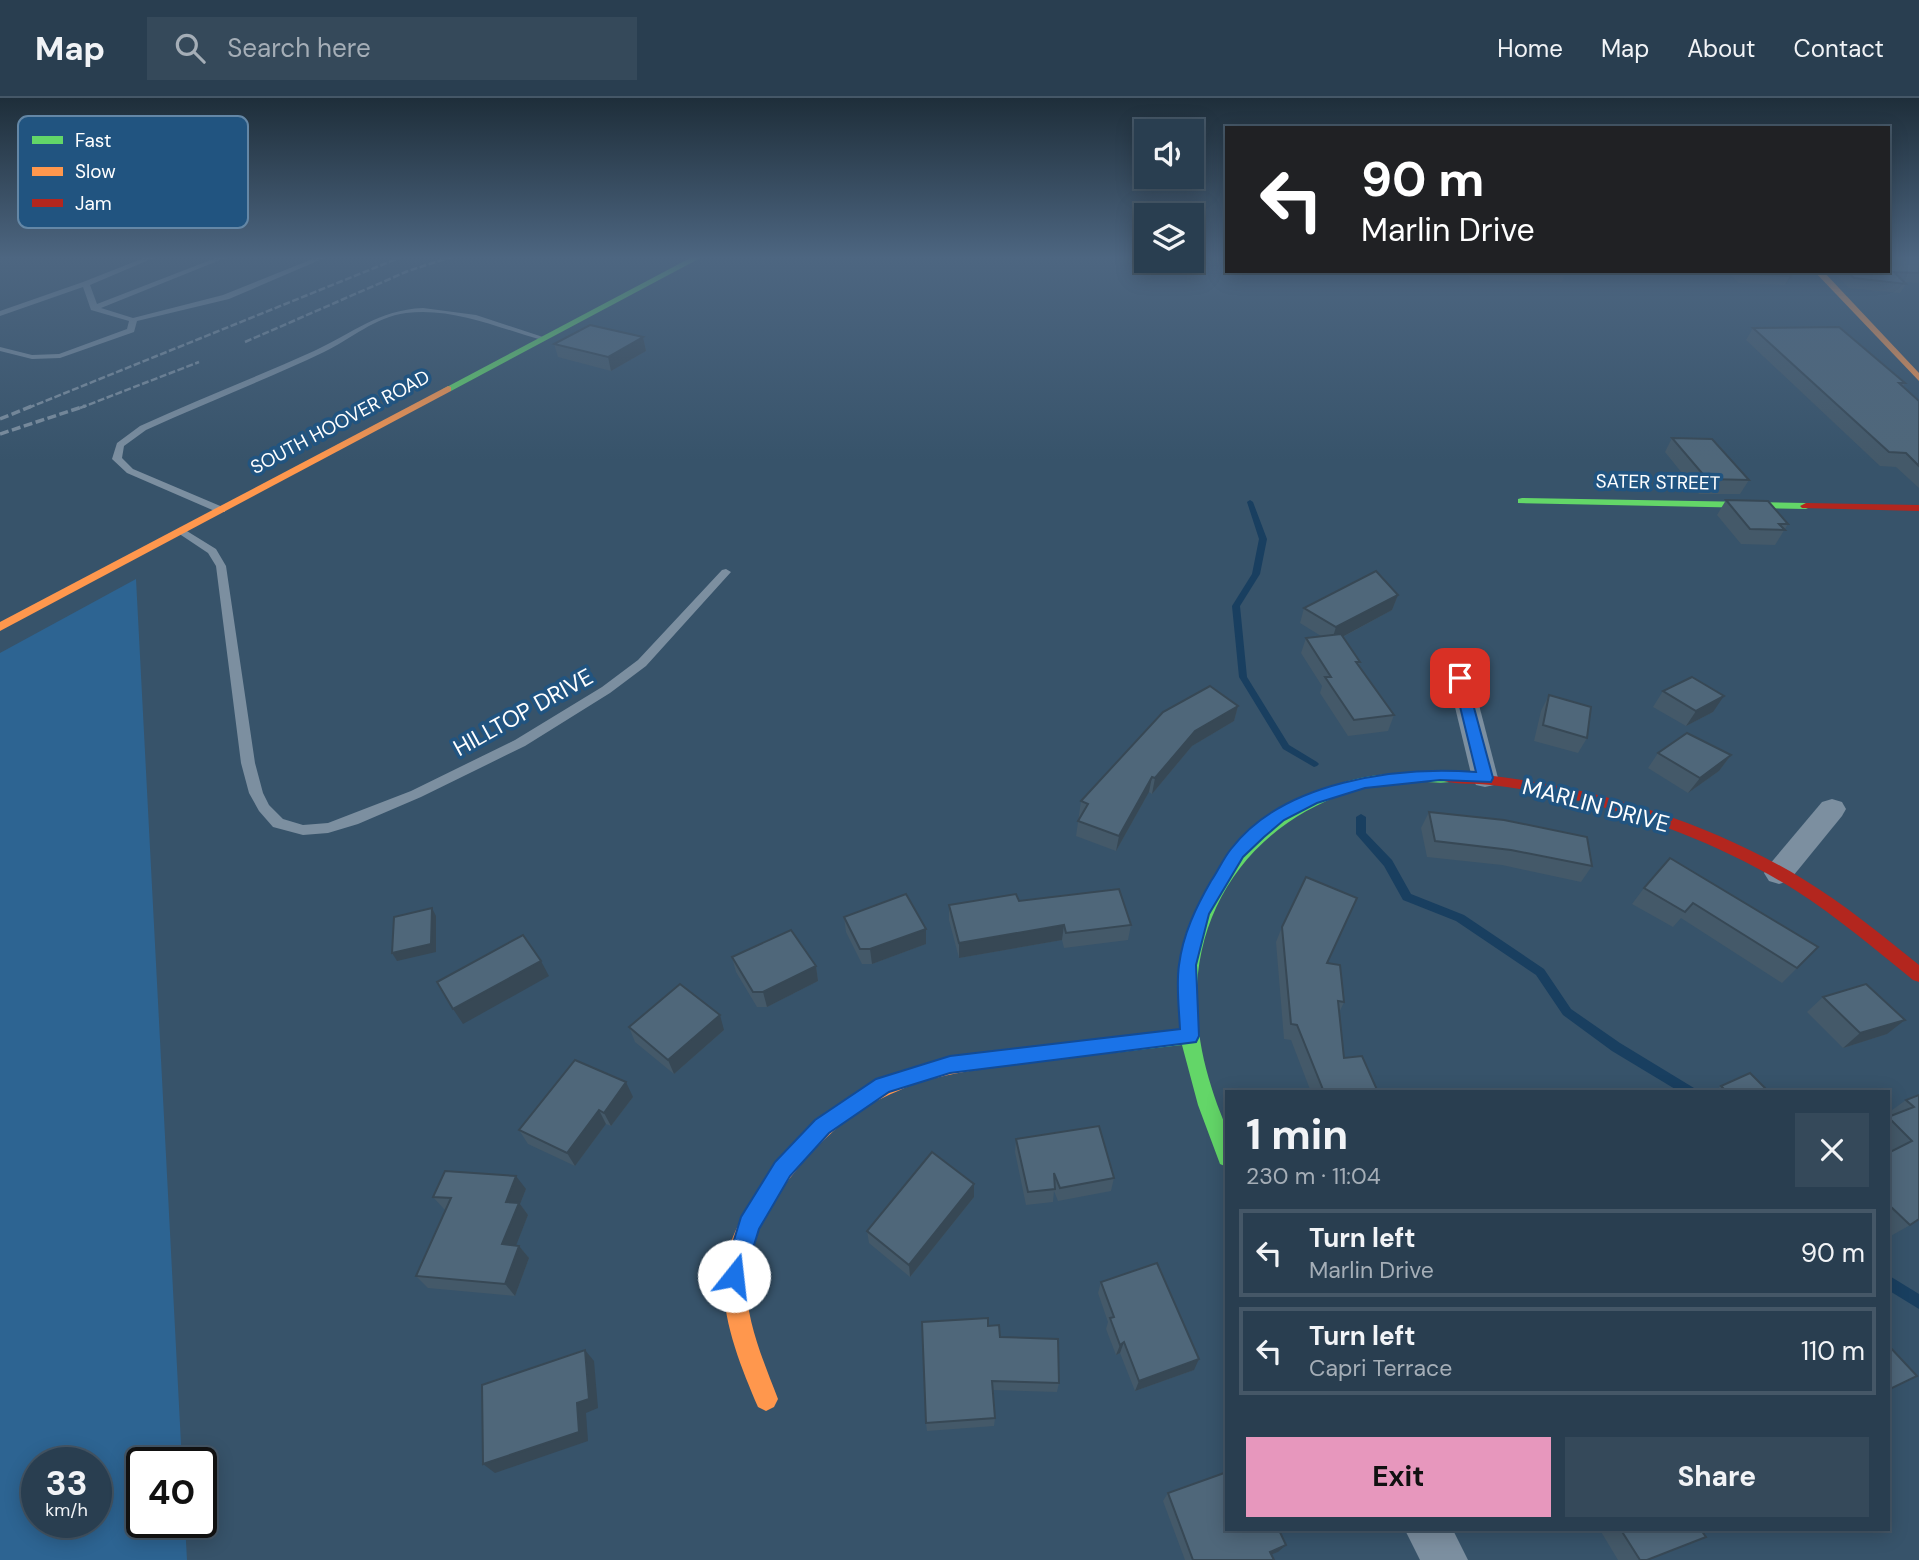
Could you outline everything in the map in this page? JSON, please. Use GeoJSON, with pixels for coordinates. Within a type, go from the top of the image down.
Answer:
{"type":"FeatureCollection","features":[{"type":"Feature","properties":{"kind":"street","name":"SOUTH HOOVER ROAD"},"geometry":{"type":"LineString","coordinates":[[0,627],[569,324]]}},
{"type":"Feature","properties":{"kind":"street"},"geometry":{"type":"LineString","coordinates":[[1868,324],[1919,378]]}},
{"type":"Feature","properties":{"kind":"street","name":"SATER STREET"},"geometry":{"type":"LineString","coordinates":[[1522,501],[1919,508]]}},
{"type":"Feature","properties":{"kind":"street"},"geometry":{"type":"LineString","coordinates":[[1460,678],[1485,778]]}},
{"type":"Feature","properties":{"kind":"street","name":"MARLIN DRIVE"},"geometry":{"type":"LineString","coordinates":[[1225,1152],[1203,1099],[1189,1036],[1188,965],[1201,913],[1237,852],[1279,816],[1312,799],[1365,783],[1440,775],[1485,778],[1555,790],[1655,818],[1779,873],[1822,901],[1919,975]]}},
{"type":"Feature","properties":{"kind":"street"},"geometry":{"type":"LineString","coordinates":[[1779,873],[1832,809]]}},
{"type":"Feature","properties":{"kind":"street"},"geometry":{"type":"LineString","coordinates":[[766,1399],[743,1333],[734,1276],[749,1225],[783,1169],[822,1127],[848,1106],[883,1085],[916,1073],[963,1063],[1189,1036]]}},
{"type":"Feature","properties":{"kind":"street"},"geometry":{"type":"LineString","coordinates":[[1429,1531],[1445,1560]]}},
{"type":"Feature","properties":{"kind":"lane"},"geometry":{"type":"LineString","coordinates":[[0,349],[32,357],[60,355],[131,330],[132,324]]}},
{"type":"Feature","properties":{"kind":"lane"},"geometry":{"type":"LineString","coordinates":[[221,510],[131,471],[117,459],[120,445],[143,428],[320,351],[369,324]]}},
{"type":"Feature","properties":{"kind":"lane"},"geometry":{"type":"LineString","coordinates":[[495,324],[542,338]]}},
{"type":"Feature","properties":{"kind":"lane","name":"HILLTOP DRIVE"},"geometry":{"type":"LineString","coordinates":[[182,531],[212,551],[221,566],[248,763],[256,793],[264,808],[278,822],[303,830],[328,828],[416,794],[520,743],[568,716],[642,663],[726,572]]}},
{"type":"Feature","properties":{"kind":"shaded area"},"geometry":{"type":"Polygon","coordinates":[[[136,579],[181,1447],[126,1447],[126,1538],[186,1538],[187,1560],[0,1560],[0,653],[136,579]]]}},
{"type":"Feature","properties":{"kind":"building"},"geometry":{"type":"Polygon","coordinates":[[[590,325],[643,337],[608,357],[554,344],[590,325]]]}},
{"type":"Feature","properties":{"kind":"building"},"geometry":{"type":"Polygon","coordinates":[[[1839,327],[1905,383],[1899,383],[1919,401],[1919,466],[1906,453],[1889,452],[1753,328],[1839,327]]]}},
{"type":"Feature","properties":{"kind":"building"},"geometry":{"type":"Polygon","coordinates":[[[1672,438],[1712,439],[1749,480],[1707,479],[1672,438]]]}},
{"type":"Feature","properties":{"kind":"building"},"geometry":{"type":"Polygon","coordinates":[[[1726,500],[1768,501],[1788,524],[1779,524],[1785,530],[1750,529],[1726,500]]]}},
{"type":"Feature","properties":{"kind":"building"},"geometry":{"type":"Polygon","coordinates":[[[1376,571],[1398,595],[1336,627],[1304,608],[1376,571]]]}},
{"type":"Feature","properties":{"kind":"building"},"geometry":{"type":"Polygon","coordinates":[[[1341,634],[1360,662],[1356,662],[1394,715],[1354,720],[1325,677],[1331,677],[1306,638],[1341,634]]]}},
{"type":"Feature","properties":{"kind":"building"},"geometry":{"type":"Polygon","coordinates":[[[1692,677],[1724,696],[1696,711],[1663,691],[1692,677]]]}},
{"type":"Feature","properties":{"kind":"building"},"geometry":{"type":"Polygon","coordinates":[[[1210,686],[1238,706],[1195,731],[1155,778],[1152,777],[1119,836],[1078,821],[1088,804],[1081,801],[1163,712],[1210,686]]]}},
{"type":"Feature","properties":{"kind":"building"},"geometry":{"type":"Polygon","coordinates":[[[1549,695],[1591,707],[1587,738],[1543,725],[1549,695]]]}},
{"type":"Feature","properties":{"kind":"building"},"geometry":{"type":"Polygon","coordinates":[[[1687,733],[1731,755],[1700,778],[1658,753],[1687,733]]]}},
{"type":"Feature","properties":{"kind":"building"},"geometry":{"type":"Polygon","coordinates":[[[1429,812],[1504,820],[1587,837],[1592,866],[1511,850],[1435,841],[1429,812]]]}},
{"type":"Feature","properties":{"kind":"building"},"geometry":{"type":"Polygon","coordinates":[[[1670,858],[1818,947],[1797,968],[1693,903],[1685,912],[1644,888],[1670,858]]]}},
{"type":"Feature","properties":{"kind":"building"},"geometry":{"type":"Polygon","coordinates":[[[1306,877],[1357,898],[1327,963],[1340,965],[1344,1002],[1338,1001],[1344,1058],[1362,1056],[1377,1090],[1323,1090],[1297,1025],[1291,1024],[1282,927],[1306,877]]]}},
{"type":"Feature","properties":{"kind":"building"},"geometry":{"type":"Polygon","coordinates":[[[1119,889],[1131,925],[1066,933],[1064,925],[959,943],[949,905],[1016,894],[1019,901],[1119,889]]]}},
{"type":"Feature","properties":{"kind":"building"},"geometry":{"type":"Polygon","coordinates":[[[906,894],[926,929],[870,949],[860,949],[844,917],[906,894]]]}},
{"type":"Feature","properties":{"kind":"building"},"geometry":{"type":"Polygon","coordinates":[[[432,908],[431,944],[392,953],[394,917],[432,908]]]}},
{"type":"Feature","properties":{"kind":"building"},"geometry":{"type":"Polygon","coordinates":[[[791,930],[816,966],[763,992],[753,992],[732,957],[791,930]]]}},
{"type":"Feature","properties":{"kind":"building"},"geometry":{"type":"Polygon","coordinates":[[[523,935],[541,961],[453,1009],[437,982],[523,935]]]}},
{"type":"Feature","properties":{"kind":"building"},"geometry":{"type":"Polygon","coordinates":[[[680,984],[720,1015],[668,1060],[629,1027],[680,984]]]}},
{"type":"Feature","properties":{"kind":"building"},"geometry":{"type":"Polygon","coordinates":[[[1866,984],[1905,1020],[1860,1033],[1823,997],[1866,984]]]}},
{"type":"Feature","properties":{"kind":"building"},"geometry":{"type":"Polygon","coordinates":[[[575,1060],[626,1082],[604,1113],[599,1110],[567,1153],[519,1130],[575,1060]]]}},
{"type":"Feature","properties":{"kind":"building"},"geometry":{"type":"Polygon","coordinates":[[[1750,1073],[1767,1090],[1725,1090],[1721,1086],[1750,1073]]]}},
{"type":"Feature","properties":{"kind":"building"},"geometry":{"type":"Polygon","coordinates":[[[1919,1095],[1919,1219],[1910,1225],[1890,1206],[1890,1152],[1912,1141],[1890,1116],[1914,1107],[1906,1100],[1919,1095]]]}},
{"type":"Feature","properties":{"kind":"building"},"geometry":{"type":"Polygon","coordinates":[[[1099,1126],[1114,1178],[1060,1188],[1054,1173],[1055,1189],[1028,1192],[1016,1139],[1099,1126]]]}},
{"type":"Feature","properties":{"kind":"building"},"geometry":{"type":"Polygon","coordinates":[[[932,1152],[974,1184],[909,1265],[867,1231],[932,1152]]]}},
{"type":"Feature","properties":{"kind":"building"},"geometry":{"type":"Polygon","coordinates":[[[445,1171],[516,1176],[506,1202],[519,1203],[502,1244],[519,1246],[505,1284],[416,1276],[451,1198],[433,1197],[445,1171]]]}},
{"type":"Feature","properties":{"kind":"building"},"geometry":{"type":"Polygon","coordinates":[[[1157,1263],[1199,1359],[1139,1381],[1124,1342],[1120,1345],[1110,1318],[1114,1317],[1101,1282],[1157,1263]]]}},
{"type":"Feature","properties":{"kind":"building"},"geometry":{"type":"Polygon","coordinates":[[[988,1318],[988,1326],[999,1325],[1000,1337],[1058,1339],[1059,1383],[992,1381],[995,1418],[926,1423],[922,1322],[988,1318]]]}},
{"type":"Feature","properties":{"kind":"building"},"geometry":{"type":"Polygon","coordinates":[[[1890,1347],[1917,1376],[1890,1389],[1890,1347]]]}},
{"type":"Feature","properties":{"kind":"building"},"geometry":{"type":"Polygon","coordinates":[[[585,1350],[589,1399],[577,1403],[579,1432],[483,1464],[482,1385],[585,1350]]]}},
{"type":"Feature","properties":{"kind":"building"},"geometry":{"type":"Polygon","coordinates":[[[1225,1473],[1225,1531],[1279,1531],[1286,1545],[1270,1552],[1274,1560],[1193,1560],[1168,1493],[1225,1473]]]}},
{"type":"Feature","properties":{"kind":"building"},"geometry":{"type":"Polygon","coordinates":[[[1622,1531],[1702,1531],[1706,1537],[1647,1560],[1640,1560],[1622,1531]]]}},
{"type":"Feature","properties":{"kind":"waterway"},"geometry":{"type":"LineString","coordinates":[[1250,502],[1263,539],[1256,574],[1236,606],[1243,677],[1286,747],[1314,764]]}},
{"type":"Feature","properties":{"kind":"waterway"},"geometry":{"type":"LineString","coordinates":[[1361,817],[1361,834],[1388,863],[1407,897],[1460,918],[1540,972],[1567,1012],[1616,1047],[1687,1090]]}},
{"type":"Feature","properties":{"kind":"waterway"},"geometry":{"type":"LineString","coordinates":[[1890,1283],[1919,1302]]}},
{"type":"Feature","properties":{"kind":"railway"},"geometry":{"type":"LineString","coordinates":[[28,408],[235,324]]}},
{"type":"Feature","properties":{"kind":"railway"},"geometry":{"type":"LineString","coordinates":[[245,342],[286,324]]}},
{"type":"Feature","properties":{"kind":"railway"},"geometry":{"type":"LineString","coordinates":[[80,408],[199,362]]}},
{"type":"Feature","properties":{"kind":"railway"},"geometry":{"type":"LineString","coordinates":[[0,419],[32,406]]}},
{"type":"Feature","properties":{"kind":"railway"},"geometry":{"type":"LineString","coordinates":[[0,434],[85,406]]}},
{"type":"Feature","properties":{"kind":"traffic: fast"},"geometry":{"type":"LineString","coordinates":[[448,389],[571,324]]}},
{"type":"Feature","properties":{"kind":"traffic: fast"},"geometry":{"type":"LineString","coordinates":[[1522,501],[1806,506]]}},
{"type":"Feature","properties":{"kind":"traffic: fast"},"geometry":{"type":"LineString","coordinates":[[1225,1152],[1197,1069],[1188,1014],[1189,975],[1196,938],[1209,903],[1228,871],[1251,842],[1280,818],[1312,799],[1349,786],[1374,781],[1449,777]]}},
{"type":"Feature","properties":{"kind":"traffic: fast"},"geometry":{"type":"LineString","coordinates":[[999,1058],[1189,1036]]}},
{"type":"Feature","properties":{"kind":"traffic: slow"},"geometry":{"type":"LineString","coordinates":[[1868,324],[1919,378]]}},
{"type":"Feature","properties":{"kind":"traffic: slow"},"geometry":{"type":"LineString","coordinates":[[0,627],[448,389]]}},
{"type":"Feature","properties":{"kind":"traffic: slow"},"geometry":{"type":"LineString","coordinates":[[766,1399],[740,1322],[735,1291],[736,1265],[742,1244],[766,1197],[812,1137],[837,1115],[864,1097],[926,1072],[999,1058]]}},
{"type":"Feature","properties":{"kind":"traffic: jam"},"geometry":{"type":"LineString","coordinates":[[1806,506],[1919,508]]}},
{"type":"Feature","properties":{"kind":"traffic: jam"},"geometry":{"type":"LineString","coordinates":[[1449,777],[1532,786],[1576,795],[1664,821],[1706,837],[1781,874],[1817,897],[1919,975]]}},
{"type":"Feature","properties":{"kind":"route"},"geometry":{"type":"LineString","coordinates":[[734,1276],[749,1225],[783,1169],[822,1127],[848,1106],[883,1085],[950,1065],[1146,1039],[1189,1036],[1186,1000],[1188,965],[1201,913],[1237,852],[1258,833],[1279,816],[1312,799],[1365,783],[1399,777],[1440,775],[1485,778],[1460,678]]}}]}
